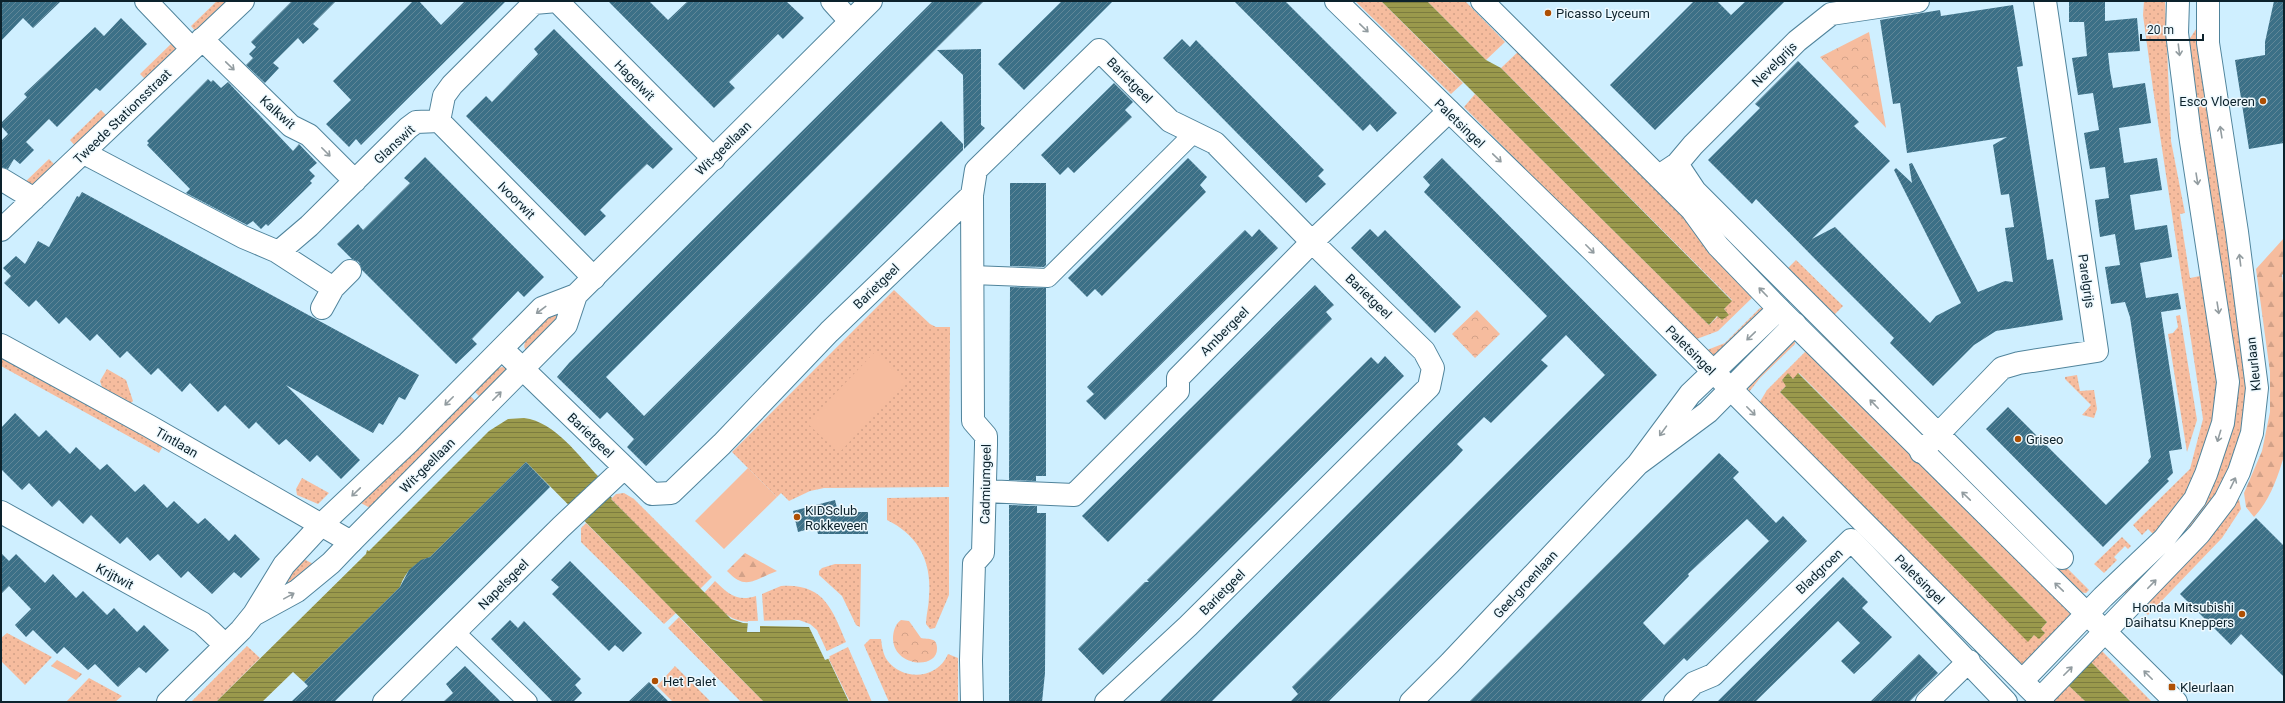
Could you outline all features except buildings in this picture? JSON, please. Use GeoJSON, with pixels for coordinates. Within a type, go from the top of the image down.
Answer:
{"type":"FeatureCollection","features":[{"type":"Feature","properties":{"kind":"street","name":"Kalkwit"},"geometry":{"type":"LineString","coordinates":[[146,1],[291,126],[309,135],[355,181]]}},
{"type":"Feature","properties":{"kind":"street","name":"Tweede Stationsstraat"},"geometry":{"type":"LineString","coordinates":[[1,230],[243,1]]}},
{"type":"Feature","properties":{"kind":"street"},"geometry":{"type":"LineString","coordinates":[[439,121],[444,96],[487,48],[534,3],[557,1]]}},
{"type":"Feature","properties":{"kind":"street","name":"Hagelwit"},"geometry":{"type":"LineString","coordinates":[[557,1],[714,159]]}},
{"type":"Feature","properties":{"kind":"street"},"geometry":{"type":"LineString","coordinates":[[832,1],[850,21]]}},
{"type":"Feature","properties":{"kind":"street","name":"Wit-geellaan"},"geometry":{"type":"LineString","coordinates":[[168,702],[254,614],[284,565],[322,524],[502,349],[542,308],[576,295],[594,278],[683,186],[714,159],[871,1]]}},
{"type":"Feature","properties":{"kind":"street","name":"Paletsingel"},"geometry":{"type":"LineString","coordinates":[[1336,1],[1593,251],[1730,390],[2042,700]]}},
{"type":"Feature","properties":{"kind":"street"},"geometry":{"type":"LineString","coordinates":[[1482,1],[1657,177],[1692,210],[1718,246],[1779,309],[1921,452],[2176,702]]}},
{"type":"Feature","properties":{"kind":"street","name":"Nevelgrijs"},"geometry":{"type":"LineString","coordinates":[[1657,177],[1677,164],[1693,144],[1797,41],[1831,14],[1918,1]]}},
{"type":"Feature","properties":{"kind":"street","name":"Parelgrijs"},"geometry":{"type":"LineString","coordinates":[[1921,452],[2002,368],[2019,363],[2097,351],[2045,1]]}},
{"type":"Feature","properties":{"kind":"street","name":"Kleurlaan"},"geometry":{"type":"LineString","coordinates":[[2022,680],[2164,539],[2195,499],[2208,468],[2223,423],[2228,382],[2188,119],[2177,33],[2178,1]]}},
{"type":"Feature","properties":{"kind":"street","name":"Kleurlaan"},"geometry":{"type":"LineString","coordinates":[[2042,700],[2199,534],[2225,500],[2239,472],[2252,433],[2257,388],[2237,232],[2208,42],[2208,1]]}},
{"type":"Feature","properties":{"kind":"street","name":"Barietgeel"},"geometry":{"type":"LineString","coordinates":[[502,349],[652,494],[671,493],[722,444],[829,332],[972,195],[976,170],[1099,50],[1170,121],[1215,142],[1312,242],[1424,351],[1433,368],[1429,387],[1188,626],[1106,702]]}},
{"type":"Feature","properties":{"kind":"street","name":"Ambergeel"},"geometry":{"type":"LineString","coordinates":[[986,491],[1074,494],[1178,391],[1178,378],[1312,242],[1449,111]]}},
{"type":"Feature","properties":{"kind":"street","name":"Glanswit"},"geometry":{"type":"LineString","coordinates":[[276,251],[282,249],[304,230],[408,128],[416,122],[439,121]]}},
{"type":"Feature","properties":{"kind":"street","name":"Ivoorwit"},"geometry":{"type":"LineString","coordinates":[[439,121],[594,278]]}},
{"type":"Feature","properties":{"kind":"street"},"geometry":{"type":"LineString","coordinates":[[972,275],[1048,278],[1194,133]]}},
{"type":"Feature","properties":{"kind":"street"},"geometry":{"type":"LineString","coordinates":[[84,153],[243,237],[276,251],[333,288]]}},
{"type":"Feature","properties":{"kind":"street"},"geometry":{"type":"LineString","coordinates":[[1677,164],[1695,191],[2062,558]]}},
{"type":"Feature","properties":{"kind":"street"},"geometry":{"type":"LineString","coordinates":[[1,179],[34,198]]}},
{"type":"Feature","properties":{"kind":"street","name":"Cadmiumgeel"},"geometry":{"type":"LineString","coordinates":[[972,195],[973,421],[986,436],[986,491],[983,553],[974,563],[971,660],[972,702]]}},
{"type":"Feature","properties":{"kind":"street"},"geometry":{"type":"LineString","coordinates":[[322,308],[333,288],[350,271]]}},
{"type":"Feature","properties":{"kind":"street","name":"Wit-geellaan"},"geometry":{"type":"LineString","coordinates":[[254,614],[297,591],[331,563],[524,370],[566,325],[576,295]]}},
{"type":"Feature","properties":{"kind":"street","name":"Geel-groenlaan"},"geometry":{"type":"LineString","coordinates":[[1411,702],[1450,664],[1638,464],[1690,394],[1714,373],[1779,309]]}},
{"type":"Feature","properties":{"kind":"street","name":"Geel-groenlaan"},"geometry":{"type":"LineString","coordinates":[[1638,464],[1708,412],[1795,324]]}},
{"type":"Feature","properties":{"kind":"street","name":"Tintlaan"},"geometry":{"type":"LineString","coordinates":[[1,345],[322,524],[351,542]]}},
{"type":"Feature","properties":{"kind":"street","name":"Napelsgeel"},"geometry":{"type":"LineString","coordinates":[[384,702],[454,632],[624,468]]}},
{"type":"Feature","properties":{"kind":"street","name":"Krijtwit"},"geometry":{"type":"LineString","coordinates":[[1,512],[202,623],[225,645]]}},
{"type":"Feature","properties":{"kind":"street","name":"Bladgroen"},"geometry":{"type":"LineString","coordinates":[[1675,702],[1694,683],[1713,675],[1851,540],[1969,661],[2006,702]]}},
{"type":"Feature","properties":{"kind":"street"},"geometry":{"type":"LineString","coordinates":[[454,632],[528,702]]}},
{"type":"Feature","properties":{"kind":"street"},"geometry":{"type":"LineString","coordinates":[[1927,702],[1969,661]]}},
{"type":"Feature","properties":{"kind":"green space"},"geometry":{"type":"Polygon","coordinates":[[[217,1],[231,1],[197,33],[191,26],[217,1]]]}},
{"type":"Feature","properties":{"kind":"green space"},"geometry":{"type":"Polygon","coordinates":[[[1355,1],[1381,1],[1463,83],[1451,94],[1355,1]]]}},
{"type":"Feature","properties":{"kind":"green space"},"geometry":{"type":"Polygon","coordinates":[[[1427,1],[1465,1],[1505,42],[1486,60],[1427,1]]]}},
{"type":"Feature","properties":{"kind":"green space"},"geometry":{"type":"Polygon","coordinates":[[[2144,1],[2165,1],[2171,141],[2185,213],[2180,214],[2190,278],[2205,275],[2220,375],[2214,426],[2194,484],[2156,537],[2148,529],[2142,535],[2133,525],[2190,469],[2203,419],[2153,89],[2143,15],[2144,1]]]}},
{"type":"Feature","properties":{"kind":"green space"},"geometry":{"type":"Polygon","coordinates":[[[2198,26],[2246,366],[2244,421],[2230,468],[2213,504],[2128,596],[2122,589],[2226,433],[2187,43],[2198,26]]]}},
{"type":"Feature","properties":{"kind":"green space"},"geometry":{"type":"Polygon","coordinates":[[[1869,32],[1886,128],[1820,57],[1869,32]]]}},
{"type":"Feature","properties":{"kind":"green space"},"geometry":{"type":"Polygon","coordinates":[[[172,43],[179,50],[146,80],[140,74],[172,43]]]}},
{"type":"Feature","properties":{"kind":"green space"},"geometry":{"type":"Polygon","coordinates":[[[1521,49],[1683,211],[1756,294],[1718,331],[1694,340],[1464,107],[1475,94],[1709,325],[1718,316],[1722,320],[1728,314],[1724,309],[1732,300],[1501,68],[1521,49]]]}},
{"type":"Feature","properties":{"kind":"green space"},"geometry":{"type":"Polygon","coordinates":[[[101,110],[108,117],[76,147],[70,140],[101,110]]]}},
{"type":"Feature","properties":{"kind":"green space"},"geometry":{"type":"Polygon","coordinates":[[[49,159],[56,166],[30,190],[24,183],[49,159]]]}},
{"type":"Feature","properties":{"kind":"green space"},"geometry":{"type":"Polygon","coordinates":[[[2284,238],[2284,273],[2282,275],[2284,291],[2284,456],[2276,481],[2269,496],[2254,517],[2246,507],[2244,493],[2262,451],[2270,412],[2270,372],[2256,269],[2284,238]]]}},
{"type":"Feature","properties":{"kind":"green space"},"geometry":{"type":"Polygon","coordinates":[[[1796,260],[1843,306],[1833,316],[1786,270],[1796,260]]]}},
{"type":"Feature","properties":{"kind":"green space"},"geometry":{"type":"Polygon","coordinates":[[[894,290],[930,324],[936,327],[950,327],[949,487],[824,488],[810,491],[789,501],[781,493],[777,497],[732,452],[894,290]]]}},
{"type":"Feature","properties":{"kind":"green space"},"geometry":{"type":"Polygon","coordinates":[[[567,308],[527,351],[524,345],[532,328],[537,323],[549,316],[567,308]]]}},
{"type":"Feature","properties":{"kind":"green space"},"geometry":{"type":"Polygon","coordinates":[[[1760,308],[1762,308],[1762,312],[1719,355],[1712,355],[1707,350],[1725,343],[1760,308]]]}},
{"type":"Feature","properties":{"kind":"green space"},"geometry":{"type":"Polygon","coordinates":[[[1477,310],[1500,334],[1475,358],[1452,334],[1477,310]]]}},
{"type":"Feature","properties":{"kind":"green space"},"geometry":{"type":"Polygon","coordinates":[[[2180,315],[2197,420],[2187,452],[2168,334],[2173,333],[2178,327],[2176,316],[2180,315]]]}},
{"type":"Feature","properties":{"kind":"green space"},"geometry":{"type":"Polygon","coordinates":[[[1825,333],[1918,428],[1913,433],[1818,339],[1825,333]]]}},
{"type":"Feature","properties":{"kind":"green space"},"geometry":{"type":"Polygon","coordinates":[[[1793,341],[1795,344],[1760,378],[1749,392],[1748,387],[1793,341]]]}},
{"type":"Feature","properties":{"kind":"green space"},"geometry":{"type":"Polygon","coordinates":[[[1809,348],[2068,609],[2072,615],[2024,668],[1758,405],[1767,390],[1809,348]],[[1799,373],[1793,379],[1788,374],[1782,380],[1787,385],[1780,392],[2028,641],[2034,635],[2045,633],[2041,629],[2047,622],[1799,373]]]}},
{"type":"Feature","properties":{"kind":"green space"},"geometry":{"type":"Polygon","coordinates":[[[875,352],[906,381],[839,453],[807,423],[875,352]]]}},
{"type":"Feature","properties":{"kind":"green space"},"geometry":{"type":"Polygon","coordinates":[[[1,356],[163,446],[159,453],[1,366],[1,356]]]}},
{"type":"Feature","properties":{"kind":"green space"},"geometry":{"type":"Polygon","coordinates":[[[503,367],[508,369],[484,401],[471,388],[498,368],[503,367]]]}},
{"type":"Feature","properties":{"kind":"green space"},"geometry":{"type":"Polygon","coordinates":[[[107,369],[126,380],[133,401],[131,403],[102,387],[100,381],[107,369]]]}},
{"type":"Feature","properties":{"kind":"green space"},"geometry":{"type":"Polygon","coordinates":[[[2077,375],[2080,391],[2094,390],[2097,409],[2094,418],[2082,415],[2091,405],[2065,379],[2065,377],[2077,375]]]}},
{"type":"Feature","properties":{"kind":"green space"},"geometry":{"type":"Polygon","coordinates":[[[467,392],[479,405],[374,510],[357,501],[467,392]]]}},
{"type":"Feature","properties":{"kind":"green space"},"geometry":{"type":"Polygon","coordinates":[[[1940,449],[2060,569],[2065,566],[2089,590],[2086,593],[2078,592],[1938,454],[1940,449]]]}},
{"type":"Feature","properties":{"kind":"green space"},"geometry":{"type":"Polygon","coordinates":[[[748,468],[777,497],[724,549],[695,521],[748,468]]]}},
{"type":"Feature","properties":{"kind":"green space"},"geometry":{"type":"Polygon","coordinates":[[[302,478],[329,493],[318,504],[297,495],[296,489],[302,478]]]}},
{"type":"Feature","properties":{"kind":"green space"},"geometry":{"type":"Polygon","coordinates":[[[624,493],[634,499],[712,577],[700,589],[611,499],[616,494],[624,493]]]}},
{"type":"Feature","properties":{"kind":"green space"},"geometry":{"type":"Polygon","coordinates":[[[2238,494],[2241,509],[2222,538],[2148,615],[2138,607],[2238,494]]]}},
{"type":"Feature","properties":{"kind":"green space"},"geometry":{"type":"Polygon","coordinates":[[[949,497],[949,595],[935,628],[930,629],[926,624],[929,600],[929,583],[925,561],[921,550],[915,541],[898,526],[887,520],[887,498],[949,497]]]}},
{"type":"Feature","properties":{"kind":"green space"},"geometry":{"type":"Polygon","coordinates":[[[586,523],[676,613],[664,624],[581,542],[581,528],[586,523]]]}},
{"type":"Feature","properties":{"kind":"green space"},"geometry":{"type":"Polygon","coordinates":[[[2122,537],[2131,546],[2128,549],[2125,546],[2114,557],[2117,560],[2104,573],[2094,564],[2122,537]]]}},
{"type":"Feature","properties":{"kind":"green space"},"geometry":{"type":"Polygon","coordinates":[[[745,553],[777,571],[750,582],[739,581],[727,571],[745,553]]]}},
{"type":"Feature","properties":{"kind":"green space"},"geometry":{"type":"Polygon","coordinates":[[[300,557],[317,566],[285,590],[279,587],[300,557]]]}},
{"type":"Feature","properties":{"kind":"green space"},"geometry":{"type":"Polygon","coordinates":[[[835,564],[861,564],[860,627],[856,625],[842,596],[819,575],[819,571],[822,568],[835,564]]]}},
{"type":"Feature","properties":{"kind":"green space"},"geometry":{"type":"Polygon","coordinates":[[[715,581],[733,596],[749,598],[756,596],[758,622],[740,621],[722,611],[704,593],[715,581]]]}},
{"type":"Feature","properties":{"kind":"green space"},"geometry":{"type":"Polygon","coordinates":[[[781,586],[796,586],[807,589],[817,594],[824,600],[831,609],[846,642],[825,652],[764,622],[762,594],[781,586]]]}},
{"type":"Feature","properties":{"kind":"green space"},"geometry":{"type":"Polygon","coordinates":[[[679,617],[764,702],[741,702],[668,628],[679,617]]]}},
{"type":"Feature","properties":{"kind":"green space"},"geometry":{"type":"Polygon","coordinates":[[[901,620],[909,621],[921,638],[931,639],[936,642],[937,648],[935,655],[931,660],[916,662],[908,660],[900,655],[895,648],[893,639],[896,626],[901,620]]]}},
{"type":"Feature","properties":{"kind":"green space"},"geometry":{"type":"Polygon","coordinates":[[[7,633],[52,657],[25,685],[1,661],[1,638],[7,633]]]}},
{"type":"Feature","properties":{"kind":"green space"},"geometry":{"type":"Polygon","coordinates":[[[870,639],[881,639],[882,648],[887,660],[902,672],[911,674],[920,675],[929,673],[943,662],[948,654],[958,658],[958,702],[889,702],[864,645],[870,639]]]}},
{"type":"Feature","properties":{"kind":"green space"},"geometry":{"type":"Polygon","coordinates":[[[247,646],[260,658],[216,702],[191,702],[247,646]]]}},
{"type":"Feature","properties":{"kind":"green space"},"geometry":{"type":"Polygon","coordinates":[[[848,647],[872,702],[850,702],[828,657],[848,647]]]}},
{"type":"Feature","properties":{"kind":"green space"},"geometry":{"type":"Polygon","coordinates":[[[2102,651],[2152,702],[2131,702],[2091,662],[2102,651]]]}},
{"type":"Feature","properties":{"kind":"green space"},"geometry":{"type":"Polygon","coordinates":[[[57,660],[82,674],[76,680],[51,666],[57,660]]]}},
{"type":"Feature","properties":{"kind":"green space"},"geometry":{"type":"Polygon","coordinates":[[[675,666],[711,702],[673,702],[657,686],[675,666]]]}},
{"type":"Feature","properties":{"kind":"green space"},"geometry":{"type":"Polygon","coordinates":[[[89,678],[122,696],[115,702],[66,702],[89,678]]]}},
{"type":"Feature","properties":{"kind":"green space"},"geometry":{"type":"Polygon","coordinates":[[[2067,684],[2086,702],[2052,702],[2067,684]]]}},
{"type":"Feature","properties":{"kind":"shaded area"},"geometry":{"type":"Polygon","coordinates":[[[1381,1],[1427,1],[1486,60],[1501,68],[1732,301],[1724,309],[1729,315],[1722,320],[1717,316],[1709,325],[1381,1]]]}},
{"type":"Feature","properties":{"kind":"shaded area"},"geometry":{"type":"Polygon","coordinates":[[[1788,373],[1793,379],[1798,373],[2047,622],[2041,629],[2045,633],[2039,639],[2034,635],[2028,642],[1780,392],[1786,386],[1782,380],[1788,373]]]}},
{"type":"Feature","properties":{"kind":"shaded area"},"geometry":{"type":"Polygon","coordinates":[[[524,418],[536,421],[546,426],[566,441],[599,477],[595,481],[612,498],[611,499],[731,619],[743,623],[809,626],[815,631],[849,702],[764,702],[526,462],[430,557],[411,568],[402,581],[400,587],[304,682],[293,672],[262,702],[216,702],[366,554],[367,550],[369,551],[489,431],[508,419],[524,418]]]}},
{"type":"Feature","properties":{"kind":"shaded area"},"geometry":{"type":"Polygon","coordinates":[[[2091,662],[2131,702],[2086,702],[2067,684],[2091,662]]]}},
{"type":"Feature","properties":{"kind":"pier"},"geometry":{"type":"Polygon","coordinates":[[[799,620],[810,624],[817,630],[830,658],[825,660],[809,627],[760,626],[760,632],[747,632],[748,621],[799,620]]]}},
{"type":"Feature","properties":{"kind":"place","name":"Picasso Lyceum"},"geometry":{"type":"Point","coordinates":[1548,13]}},
{"type":"Feature","properties":{"kind":"place","name":"Esco Vloeren"},"geometry":{"type":"Point","coordinates":[2263,101]}},
{"type":"Feature","properties":{"kind":"place","name":"Griseo"},"geometry":{"type":"Point","coordinates":[2018,439]}},
{"type":"Feature","properties":{"kind":"place","name":"KIDSclub Rokkeveen"},"geometry":{"type":"Point","coordinates":[797,517]}},
{"type":"Feature","properties":{"kind":"place","name":"Honda Mitsubishi Daihatsu Kneppers"},"geometry":{"type":"Point","coordinates":[2242,614]}},
{"type":"Feature","properties":{"kind":"place","name":"Het Palet"},"geometry":{"type":"Point","coordinates":[655,681]}},
{"type":"Feature","properties":{"kind":"place","name":"Kleurlaan"},"geometry":{"type":"Point","coordinates":[2172,687]}}]}
